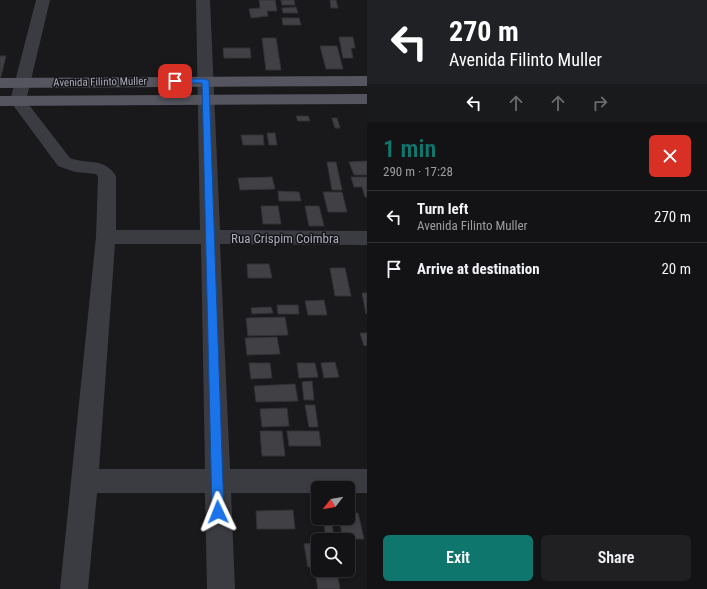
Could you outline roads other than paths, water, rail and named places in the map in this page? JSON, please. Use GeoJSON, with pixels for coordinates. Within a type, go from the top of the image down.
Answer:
{"type":"FeatureCollection","features":[{"type":"Feature","properties":{"kind":"main road","name":"Avenida Filinto Muller"},"geometry":{"type":"LineString","coordinates":[[0,101],[367,81]]}},
{"type":"Feature","properties":{"kind":"main road","name":"Avenida Filinto Muller"},"geometry":{"type":"LineString","coordinates":[[0,83],[206,90],[367,99]]}},
{"type":"Feature","properties":{"kind":"street"},"geometry":{"type":"LineString","coordinates":[[43,0],[18,101],[64,162],[75,166],[101,169],[107,176],[106,237],[74,589]]}},
{"type":"Feature","properties":{"kind":"street"},"geometry":{"type":"LineString","coordinates":[[203,0],[221,589]]}},
{"type":"Feature","properties":{"kind":"street","name":"Rua Crispim Coimbra"},"geometry":{"type":"LineString","coordinates":[[106,237],[367,238]]}},
{"type":"Feature","properties":{"kind":"street"},"geometry":{"type":"LineString","coordinates":[[85,481],[367,481]]}}]}
